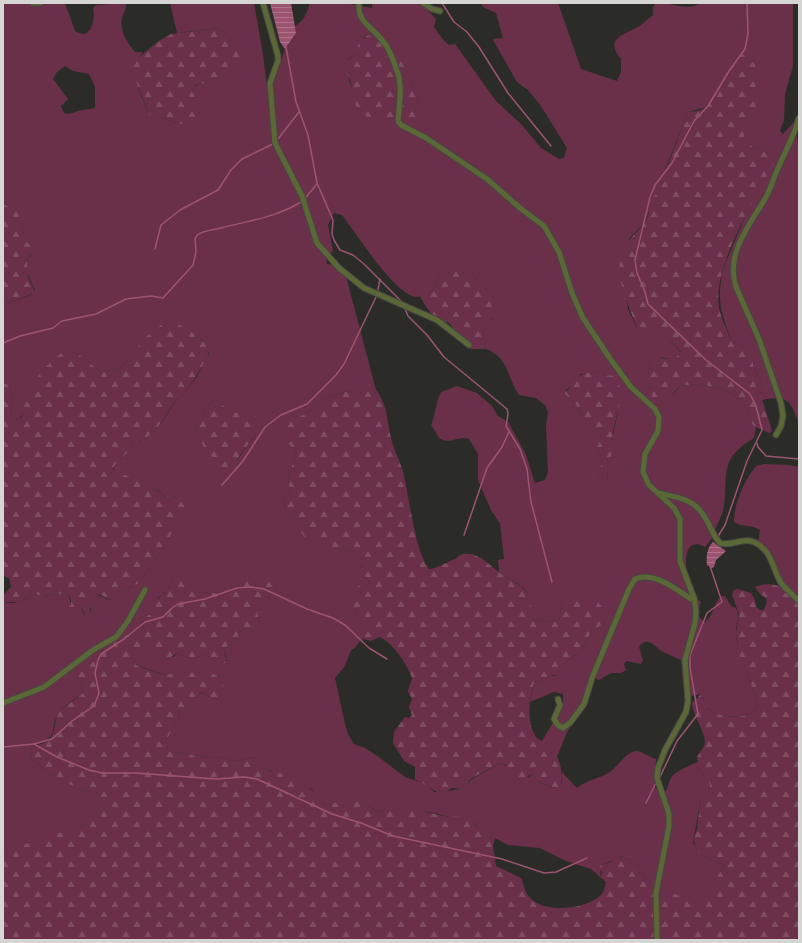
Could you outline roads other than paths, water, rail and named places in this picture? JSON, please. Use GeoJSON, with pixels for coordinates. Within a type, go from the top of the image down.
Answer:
{"type":"FeatureCollection","features":[{"type":"Feature","properties":{"kind":"street"},"geometry":{"type":"LineString","coordinates":[[33,3],[40,3]]}},
{"type":"Feature","properties":{"kind":"street"},"geometry":{"type":"LineString","coordinates":[[263,3],[278,56],[270,85],[275,143],[302,196],[317,243],[330,260],[357,283],[371,291],[437,320],[470,345]]}},
{"type":"Feature","properties":{"kind":"street"},"geometry":{"type":"LineString","coordinates":[[359,3],[358,9],[362,21],[384,42],[398,72],[398,120],[400,126],[430,141],[487,179],[520,208],[541,223],[549,232],[559,252],[572,293],[583,318],[631,387],[658,413],[660,426],[645,454],[643,469],[647,482],[674,508],[680,519],[680,561],[694,598],[696,610],[695,624],[685,660],[688,701],[686,712],[664,750],[658,773],[658,783],[669,814],[669,826],[656,893],[657,940]]}},
{"type":"Feature","properties":{"kind":"street"},"geometry":{"type":"LineString","coordinates":[[422,3],[432,9],[440,11]]}},
{"type":"Feature","properties":{"kind":"street"},"geometry":{"type":"LineString","coordinates":[[776,435],[781,426],[783,416],[781,403],[759,339],[736,287],[734,271],[739,242],[766,197],[793,139],[799,118]]}},
{"type":"Feature","properties":{"kind":"street"},"geometry":{"type":"LineString","coordinates":[[657,493],[689,500],[696,505],[703,512],[720,543],[727,544],[749,541],[759,545],[771,557],[782,583],[799,600]]}},
{"type":"Feature","properties":{"kind":"street"},"geometry":{"type":"LineString","coordinates":[[558,699],[560,705],[554,719],[558,725],[563,728],[570,723],[584,704],[592,678],[629,589],[636,579],[645,576],[654,577],[691,599],[694,598]]}},
{"type":"Feature","properties":{"kind":"street"},"geometry":{"type":"LineString","coordinates":[[3,703],[44,687],[93,650],[116,637],[128,621],[145,590]]}},
{"type":"Feature","properties":{"kind":"waterway"},"geometry":{"type":"LineString","coordinates":[[442,3],[454,22],[467,32],[479,47],[508,93],[551,146]]}},
{"type":"Feature","properties":{"kind":"waterway"},"geometry":{"type":"LineString","coordinates":[[717,538],[725,525],[747,461],[762,430],[756,406],[750,394],[706,360],[648,304],[637,273],[635,260],[650,197],[655,185],[672,163],[694,121],[708,106],[729,71],[745,49],[748,34],[747,3]]}},
{"type":"Feature","properties":{"kind":"waterway"},"geometry":{"type":"LineString","coordinates":[[286,47],[296,102],[308,135],[317,183],[333,220],[332,234],[334,240],[340,250],[353,255],[364,264],[403,303]]}},
{"type":"Feature","properties":{"kind":"waterway"},"geometry":{"type":"LineString","coordinates":[[278,139],[299,112]]}},
{"type":"Feature","properties":{"kind":"waterway"},"geometry":{"type":"LineString","coordinates":[[155,249],[161,225],[180,210],[218,190],[231,170],[242,159],[273,144]]}},
{"type":"Feature","properties":{"kind":"waterway"},"geometry":{"type":"LineString","coordinates":[[306,197],[317,184]]}},
{"type":"Feature","properties":{"kind":"waterway"},"geometry":{"type":"LineString","coordinates":[[3,343],[20,336],[53,328],[62,321],[96,314],[126,299],[151,296],[163,298],[193,265],[196,252],[195,239],[197,235],[206,231],[272,215],[301,202]]}},
{"type":"Feature","properties":{"kind":"waterway"},"geometry":{"type":"LineString","coordinates":[[378,290],[380,279]]}},
{"type":"Feature","properties":{"kind":"waterway"},"geometry":{"type":"LineString","coordinates":[[222,485],[243,461],[265,427],[281,415],[307,404],[336,375],[344,364],[376,297]]}},
{"type":"Feature","properties":{"kind":"waterway"},"geometry":{"type":"LineString","coordinates":[[405,309],[408,316],[427,335],[444,357],[507,409],[508,414],[506,426],[520,449],[527,469],[531,502],[552,582]]}},
{"type":"Feature","properties":{"kind":"waterway"},"geometry":{"type":"LineString","coordinates":[[464,535],[487,468],[502,447],[509,432]]}},
{"type":"Feature","properties":{"kind":"waterway"},"geometry":{"type":"LineString","coordinates":[[757,443],[758,447],[766,456],[799,459]]}},
{"type":"Feature","properties":{"kind":"waterway"},"geometry":{"type":"LineString","coordinates":[[660,777],[677,741],[698,714],[690,668],[690,655],[707,613],[722,602],[710,566]]}},
{"type":"Feature","properties":{"kind":"waterway"},"geometry":{"type":"LineString","coordinates":[[3,747],[34,744],[52,739],[72,721],[94,706],[99,693],[95,673],[101,654],[124,639],[145,622],[163,617],[178,604],[205,599],[237,588],[251,587],[264,589],[307,609],[333,618],[345,625],[369,648],[387,659]]}},
{"type":"Feature","properties":{"kind":"waterway"},"geometry":{"type":"LineString","coordinates":[[34,744],[57,757],[89,770],[102,773],[136,773],[216,779],[244,777],[257,779],[332,814],[361,823],[393,836],[502,859],[544,873],[556,872],[587,858]]}},
{"type":"Feature","properties":{"kind":"waterway"},"geometry":{"type":"LineString","coordinates":[[646,803],[656,783]]}}]}
